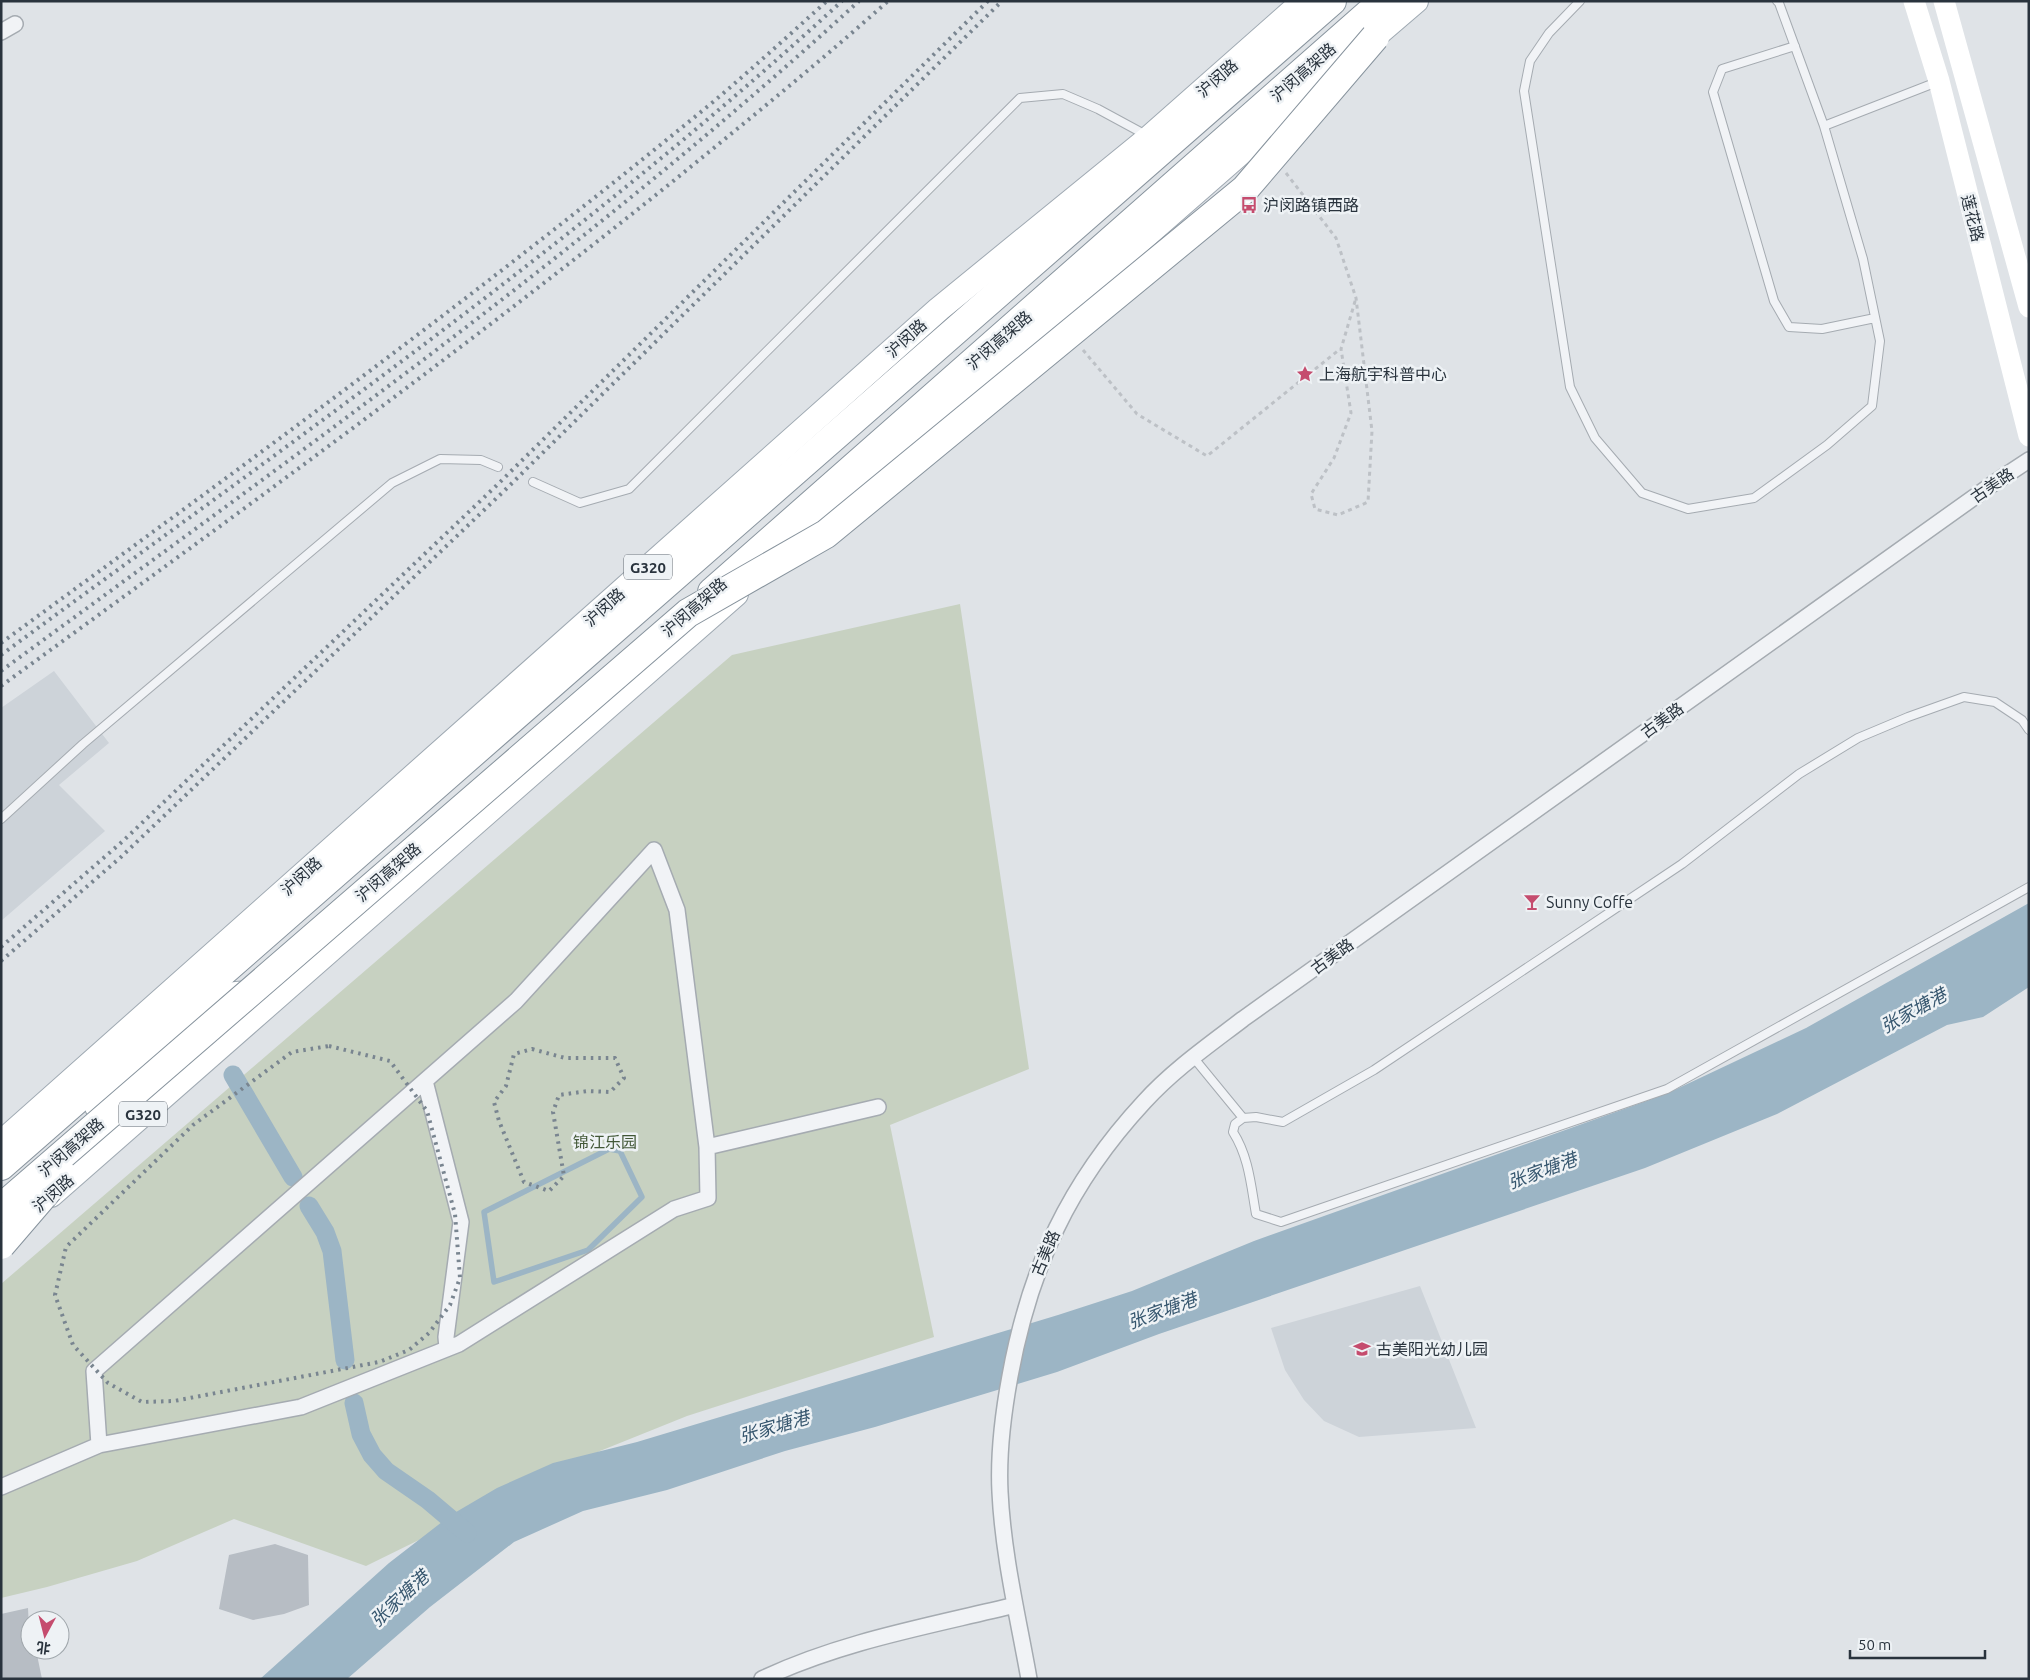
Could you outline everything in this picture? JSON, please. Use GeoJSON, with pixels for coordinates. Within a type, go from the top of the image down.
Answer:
{"type":"FeatureCollection","features":[{"type":"Feature","properties":{"kind":"highway","name":"沪闵高架路"},"geometry":{"type":"LineString","coordinates":[[1,1208],[115,1088],[1332,1]]}},
{"type":"Feature","properties":{"kind":"highway","name":"沪闵高架路"},"geometry":{"type":"LineString","coordinates":[[115,1088],[688,613],[1383,1]]}},
{"type":"Feature","properties":{"kind":"highway"},"geometry":{"type":"LineString","coordinates":[[688,613],[826,534],[1245,189],[1375,37]]}},
{"type":"Feature","properties":{"kind":"highway"},"geometry":{"type":"LineString","coordinates":[[4,1152],[115,1088]]}},
{"type":"Feature","properties":{"kind":"highway"},"geometry":{"type":"LineString","coordinates":[[1,1245],[115,1088]]}},
{"type":"Feature","properties":{"kind":"main road","name":"沪闵路"},"geometry":{"type":"LineString","coordinates":[[4,1152],[939,309],[1150,137],[1304,1]]}},
{"type":"Feature","properties":{"kind":"main road","name":"沪闵路"},"geometry":{"type":"LineString","coordinates":[[1,1238],[1171,213],[1416,1]]}},
{"type":"Feature","properties":{"kind":"main road","name":"莲花路"},"geometry":{"type":"LineString","coordinates":[[1914,1],[1939,81],[2029,436]]}},
{"type":"Feature","properties":{"kind":"main road","name":"莲花路"},"geometry":{"type":"LineString","coordinates":[[1944,1],[2029,307]]}},
{"type":"Feature","properties":{"kind":"main road"},"geometry":{"type":"LineString","coordinates":[[1,1191],[115,1088],[225,995],[285,990]]}},
{"type":"Feature","properties":{"kind":"street"},"geometry":{"type":"LineString","coordinates":[[1,32],[15,24]]}},
{"type":"Feature","properties":{"kind":"street","name":"古美路"},"geometry":{"type":"LineString","coordinates":[[1029,1679],[1004,1536],[1000,1491],[1000,1452],[1004,1405],[1013,1358],[1036,1272],[1052,1234],[1106,1146],[1145,1101],[1193,1057],[1267,1002],[1937,523],[2029,460]]}},
{"type":"Feature","properties":{"kind":"street"},"geometry":{"type":"LineString","coordinates":[[1,1488],[99,1445],[301,1407],[447,1348],[467,1339],[674,1209],[708,1198],[707,1147],[677,910],[654,850],[516,1001],[94,1371],[99,1445]]}},
{"type":"Feature","properties":{"kind":"street"},"geometry":{"type":"LineString","coordinates":[[425,1082],[461,1222],[446,1337],[447,1348]]}},
{"type":"Feature","properties":{"kind":"street"},"geometry":{"type":"LineString","coordinates":[[707,1147],[878,1107]]}},
{"type":"Feature","properties":{"kind":"street"},"geometry":{"type":"LineString","coordinates":[[762,1679],[789,1666],[840,1647],[1015,1605]]}},
{"type":"Feature","properties":{"kind":"lane"},"geometry":{"type":"LineString","coordinates":[[1580,1],[1549,33],[1530,61],[1524,91],[1570,387],[1595,438],[1642,493],[1688,510],[1754,498],[1827,445],[1872,406],[1880,341],[1863,259],[1824,126],[1777,1]]}},
{"type":"Feature","properties":{"kind":"lane"},"geometry":{"type":"LineString","coordinates":[[1795,46],[1722,69],[1713,92],[1768,282],[1774,301],[1788,327],[1822,329],[1875,318]]}},
{"type":"Feature","properties":{"kind":"lane"},"geometry":{"type":"LineString","coordinates":[[1824,126],[1939,81]]}},
{"type":"Feature","properties":{"kind":"lane"},"geometry":{"type":"LineString","coordinates":[[533,482],[580,502],[629,489],[1020,98],[1063,94],[1098,109],[1150,137]]}},
{"type":"Feature","properties":{"kind":"lane"},"geometry":{"type":"LineString","coordinates":[[1,819],[83,744],[392,483],[440,459],[482,460],[498,467]]}},
{"type":"Feature","properties":{"kind":"lane"},"geometry":{"type":"LineString","coordinates":[[2029,730],[2022,720],[1995,702],[1964,697],[1908,717],[1858,738],[1799,774],[1682,864],[1374,1070],[1283,1122],[1256,1117],[1243,1118],[1235,1124],[1233,1132],[1241,1145],[1248,1168],[1256,1214],[1281,1222],[1666,1089],[2029,887]]}},
{"type":"Feature","properties":{"kind":"lane"},"geometry":{"type":"LineString","coordinates":[[1193,1057],[1243,1118]]}},
{"type":"Feature","properties":{"kind":"path"},"geometry":{"type":"LineString","coordinates":[[1283,168],[1336,238],[1356,298],[1372,431],[1368,502],[1338,515],[1315,509],[1311,494],[1334,458],[1351,413],[1341,349],[1356,298]]}},
{"type":"Feature","properties":{"kind":"path"},"geometry":{"type":"LineString","coordinates":[[1079,346],[1137,414],[1207,456],[1341,349]]}},
{"type":"Feature","properties":{"kind":"shaded area"},"geometry":{"type":"Polygon","coordinates":[[[54,671],[109,743],[59,785],[105,831],[1,921],[1,708],[54,671]]]}},
{"type":"Feature","properties":{"kind":"shaded area","name":"古美阳光幼儿园"},"geometry":{"type":"Polygon","coordinates":[[[1420,1286],[1476,1428],[1359,1437],[1324,1421],[1304,1400],[1285,1370],[1271,1328],[1420,1286]]]}},
{"type":"Feature","properties":{"kind":"green space","name":"锦江乐园"},"geometry":{"type":"Polygon","coordinates":[[[960,604],[1029,1069],[890,1125],[934,1337],[687,1416],[600,1451],[366,1566],[234,1519],[137,1561],[1,1598],[1,1284],[732,655],[960,604]]]}},
{"type":"Feature","properties":{"kind":"water","name":"张家塘港"},"geometry":{"type":"Polygon","coordinates":[[[2029,903],[2029,987],[1983,1017],[1947,1025],[1777,1114],[1645,1168],[1159,1334],[1057,1372],[875,1427],[785,1451],[667,1490],[583,1511],[514,1542],[430,1607],[347,1679],[260,1679],[389,1563],[451,1515],[497,1488],[553,1463],[637,1442],[1132,1291],[1254,1241],[1666,1094],[1806,1028],[2029,903]]]}},
{"type":"Feature","properties":{"kind":"building"},"geometry":{"type":"Polygon","coordinates":[[[275,1544],[308,1555],[309,1605],[284,1614],[253,1620],[219,1609],[229,1555],[275,1544]]]}},
{"type":"Feature","properties":{"kind":"building"},"geometry":{"type":"Polygon","coordinates":[[[28,1608],[28,1610],[20,1610],[20,1660],[38,1660],[42,1679],[1,1679],[1,1614],[28,1608]]]}},
{"type":"Feature","properties":{"kind":"waterway"},"geometry":{"type":"LineString","coordinates":[[233,1075],[293,1177]]}},
{"type":"Feature","properties":{"kind":"waterway"},"geometry":{"type":"LineString","coordinates":[[609,1149],[620,1151],[642,1197],[588,1250],[494,1282],[484,1212],[609,1149]]}},
{"type":"Feature","properties":{"kind":"waterway"},"geometry":{"type":"LineString","coordinates":[[309,1206],[325,1232],[332,1251],[345,1360]]}},
{"type":"Feature","properties":{"kind":"waterway"},"geometry":{"type":"LineString","coordinates":[[354,1403],[361,1434],[372,1455],[386,1471],[428,1500],[467,1533]]}},
{"type":"Feature","properties":{"kind":"railway"},"geometry":{"type":"LineString","coordinates":[[1,643],[361,378],[538,242],[713,102],[827,1]]}},
{"type":"Feature","properties":{"kind":"railway"},"geometry":{"type":"LineString","coordinates":[[1,655],[324,419],[537,258],[641,175],[743,89],[842,1]]}},
{"type":"Feature","properties":{"kind":"railway"},"geometry":{"type":"LineString","coordinates":[[1,671],[331,429],[547,264],[757,92],[859,1]]}},
{"type":"Feature","properties":{"kind":"railway"},"geometry":{"type":"LineString","coordinates":[[1,686],[342,436],[511,309],[677,178],[810,69],[888,1]]}},
{"type":"Feature","properties":{"kind":"railway"},"geometry":{"type":"LineString","coordinates":[[1,947],[123,841],[496,486],[988,1]]}},
{"type":"Feature","properties":{"kind":"railway"},"geometry":{"type":"LineString","coordinates":[[1,961],[121,857],[504,491],[1002,1]]}},
{"type":"Feature","properties":{"kind":"railway"},"geometry":{"type":"LineString","coordinates":[[329,1046],[390,1061],[427,1111],[455,1214],[460,1278],[450,1305],[429,1333],[409,1350],[379,1362],[174,1401],[142,1402],[108,1383],[73,1345],[55,1295],[66,1247],[193,1125],[292,1052],[329,1046]]}},
{"type":"Feature","properties":{"kind":"railway"},"geometry":{"type":"LineString","coordinates":[[532,1049],[565,1058],[615,1058],[624,1078],[610,1092],[588,1091],[559,1095],[553,1112],[564,1176],[549,1191],[524,1182],[499,1121],[494,1102],[506,1086],[514,1054],[532,1049]]}},
{"type":"Feature","properties":{"kind":"place","name":"沪闵路镇西路"},"geometry":{"type":"Point","coordinates":[1249,205]}},
{"type":"Feature","properties":{"kind":"place","name":"上海航宇科普中心"},"geometry":{"type":"Point","coordinates":[1305,374]}},
{"type":"Feature","properties":{"kind":"place","name":"Sunny Coffe"},"geometry":{"type":"Point","coordinates":[1532,902]}},
{"type":"Feature","properties":{"kind":"place","name":"古美阳光幼儿园"},"geometry":{"type":"Point","coordinates":[1362,1349]}}]}
